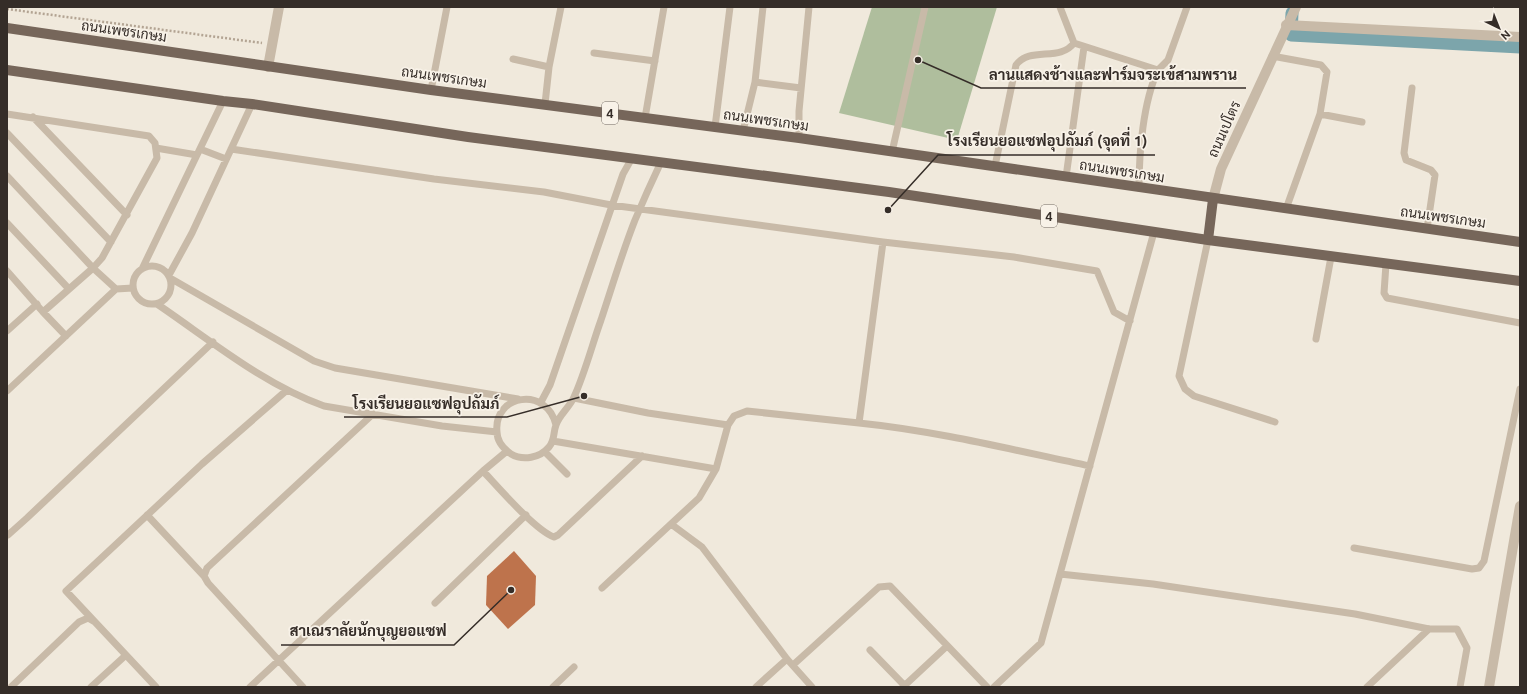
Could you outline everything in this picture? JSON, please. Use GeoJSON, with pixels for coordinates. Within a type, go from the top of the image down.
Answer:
{"type":"FeatureCollection","features":[{"type":"Feature","properties":{"kind":"main road","name":"ถนนเพชรเกษม"},"geometry":{"type":"LineString","coordinates":[[7,28],[268,67],[799,138],[1213,199],[1520,242]]}},
{"type":"Feature","properties":{"kind":"main road","name":"4"},"geometry":{"type":"LineString","coordinates":[[7,70],[252,104],[468,137],[889,192],[1208,240],[1520,281]]}},
{"type":"Feature","properties":{"kind":"main road"},"geometry":{"type":"LineString","coordinates":[[1208,240],[1213,199]]}},
{"type":"Feature","properties":{"kind":"street"},"geometry":{"type":"LineString","coordinates":[[268,67],[279,7]]}},
{"type":"Feature","properties":{"kind":"street","name":"ถนนเปโตร"},"geometry":{"type":"LineString","coordinates":[[1213,199],[1221,169],[1292,11]]}},
{"type":"Feature","properties":{"kind":"street"},"geometry":{"type":"LineString","coordinates":[[1286,25],[1520,37]]}},
{"type":"Feature","properties":{"kind":"street"},"geometry":{"type":"LineString","coordinates":[[1489,687],[1520,506]]}},
{"type":"Feature","properties":{"kind":"lane"},"geometry":{"type":"LineString","coordinates":[[431,90],[447,7]]}},
{"type":"Feature","properties":{"kind":"lane"},"geometry":{"type":"LineString","coordinates":[[545,104],[549,67],[561,7]]}},
{"type":"Feature","properties":{"kind":"lane"},"geometry":{"type":"LineString","coordinates":[[645,118],[664,7]]}},
{"type":"Feature","properties":{"kind":"lane"},"geometry":{"type":"LineString","coordinates":[[715,127],[730,7]]}},
{"type":"Feature","properties":{"kind":"lane"},"geometry":{"type":"LineString","coordinates":[[743,131],[755,82],[763,7]]}},
{"type":"Feature","properties":{"kind":"lane"},"geometry":{"type":"LineString","coordinates":[[799,138],[801,88],[809,7]]}},
{"type":"Feature","properties":{"kind":"lane"},"geometry":{"type":"LineString","coordinates":[[892,152],[924,7]]}},
{"type":"Feature","properties":{"kind":"lane"},"geometry":{"type":"LineString","coordinates":[[1060,7],[1074,43],[1158,70]]}},
{"type":"Feature","properties":{"kind":"lane"},"geometry":{"type":"LineString","coordinates":[[1139,188],[1139,152],[1153,81],[1158,70],[1168,60],[1187,7]]}},
{"type":"Feature","properties":{"kind":"lane"},"geometry":{"type":"LineString","coordinates":[[995,166],[1016,66],[1020,60],[1028,56],[1066,52],[1074,43]]}},
{"type":"Feature","properties":{"kind":"lane"},"geometry":{"type":"LineString","coordinates":[[1066,177],[1084,47]]}},
{"type":"Feature","properties":{"kind":"lane"},"geometry":{"type":"LineString","coordinates":[[594,53],[655,61]]}},
{"type":"Feature","properties":{"kind":"lane"},"geometry":{"type":"LineString","coordinates":[[1272,56],[1321,65],[1327,72],[1320,114],[1286,209]]}},
{"type":"Feature","properties":{"kind":"lane"},"geometry":{"type":"LineString","coordinates":[[513,59],[549,67]]}},
{"type":"Feature","properties":{"kind":"lane"},"geometry":{"type":"LineString","coordinates":[[755,82],[801,88]]}},
{"type":"Feature","properties":{"kind":"lane"},"geometry":{"type":"LineString","coordinates":[[1412,88],[1404,153],[1406,160],[1431,170],[1435,174],[1427,229]]}},
{"type":"Feature","properties":{"kind":"lane"},"geometry":{"type":"LineString","coordinates":[[223,101],[142,269],[135,277],[133,288],[141,301],[149,304],[156,304],[162,302],[169,294],[171,289],[169,277],[192,233],[252,104]]}},
{"type":"Feature","properties":{"kind":"lane"},"geometry":{"type":"LineString","coordinates":[[7,114],[149,136],[155,142],[157,158],[102,258],[93,268],[43,312]]}},
{"type":"Feature","properties":{"kind":"lane"},"geometry":{"type":"LineString","coordinates":[[1320,114],[1362,122]]}},
{"type":"Feature","properties":{"kind":"lane"},"geometry":{"type":"LineString","coordinates":[[33,117],[127,215]]}},
{"type":"Feature","properties":{"kind":"lane"},"geometry":{"type":"LineString","coordinates":[[7,133],[111,242]]}},
{"type":"Feature","properties":{"kind":"lane"},"geometry":{"type":"LineString","coordinates":[[156,148],[198,152],[226,160]]}},
{"type":"Feature","properties":{"kind":"lane"},"geometry":{"type":"LineString","coordinates":[[231,149],[434,179],[544,192],[611,205],[883,242],[1014,257],[1097,271],[1114,312],[1130,321]]}},
{"type":"Feature","properties":{"kind":"lane"},"geometry":{"type":"LineString","coordinates":[[541,402],[550,385],[611,205],[623,174],[632,158]]}},
{"type":"Feature","properties":{"kind":"lane"},"geometry":{"type":"LineString","coordinates":[[518,399],[506,406],[498,418],[496,432],[500,442],[507,451],[514,456],[526,458],[538,456],[545,452],[553,441],[556,425],[574,398],[641,208],[661,162]]}},
{"type":"Feature","properties":{"kind":"lane"},"geometry":{"type":"LineString","coordinates":[[7,176],[93,268],[116,289]]}},
{"type":"Feature","properties":{"kind":"lane"},"geometry":{"type":"LineString","coordinates":[[7,223],[69,288]]}},
{"type":"Feature","properties":{"kind":"lane"},"geometry":{"type":"LineString","coordinates":[[994,687],[1041,643],[1154,232]]}},
{"type":"Feature","properties":{"kind":"lane"},"geometry":{"type":"LineString","coordinates":[[1208,240],[1179,376],[1185,389],[1194,396],[1275,422]]}},
{"type":"Feature","properties":{"kind":"lane"},"geometry":{"type":"LineString","coordinates":[[859,423],[883,242]]}},
{"type":"Feature","properties":{"kind":"lane"},"geometry":{"type":"LineString","coordinates":[[1316,339],[1331,257]]}},
{"type":"Feature","properties":{"kind":"lane"},"geometry":{"type":"LineString","coordinates":[[1386,264],[1384,293],[1386,298],[1520,323]]}},
{"type":"Feature","properties":{"kind":"lane"},"geometry":{"type":"LineString","coordinates":[[142,269],[153,266],[159,267],[169,277],[314,361],[335,368],[518,399],[530,399],[541,402],[551,412],[556,425]]}},
{"type":"Feature","properties":{"kind":"lane"},"geometry":{"type":"LineString","coordinates":[[7,271],[66,336]]}},
{"type":"Feature","properties":{"kind":"lane"},"geometry":{"type":"LineString","coordinates":[[7,391],[116,289],[133,288]]}},
{"type":"Feature","properties":{"kind":"lane"},"geometry":{"type":"LineString","coordinates":[[7,331],[37,304]]}},
{"type":"Feature","properties":{"kind":"lane"},"geometry":{"type":"LineString","coordinates":[[156,304],[287,390],[324,406],[442,426],[496,432]]}},
{"type":"Feature","properties":{"kind":"lane"},"geometry":{"type":"LineString","coordinates":[[7,534],[8,535],[27,518],[213,342]]}},
{"type":"Feature","properties":{"kind":"lane"},"geometry":{"type":"LineString","coordinates":[[1354,548],[1472,569],[1479,568],[1484,561],[1520,389]]}},
{"type":"Feature","properties":{"kind":"lane"},"geometry":{"type":"LineString","coordinates":[[156,687],[66,591],[147,515],[287,390]]}},
{"type":"Feature","properties":{"kind":"lane"},"geometry":{"type":"LineString","coordinates":[[574,398],[648,413],[728,425]]}},
{"type":"Feature","properties":{"kind":"lane"},"geometry":{"type":"LineString","coordinates":[[602,588],[699,498],[716,469],[728,425],[734,416],[747,411],[890,426],[1090,466]]}},
{"type":"Feature","properties":{"kind":"lane"},"geometry":{"type":"LineString","coordinates":[[204,576],[207,568],[373,414]]}},
{"type":"Feature","properties":{"kind":"lane"},"geometry":{"type":"LineString","coordinates":[[553,441],[716,469]]}},
{"type":"Feature","properties":{"kind":"lane"},"geometry":{"type":"LineString","coordinates":[[250,687],[483,471],[507,451]]}},
{"type":"Feature","properties":{"kind":"lane"},"geometry":{"type":"LineString","coordinates":[[545,452],[567,474]]}},
{"type":"Feature","properties":{"kind":"lane"},"geometry":{"type":"LineString","coordinates":[[483,471],[526,515],[548,535],[554,537],[558,535],[642,456]]}},
{"type":"Feature","properties":{"kind":"lane"},"geometry":{"type":"LineString","coordinates":[[147,515],[204,576],[208,583],[303,687]]}},
{"type":"Feature","properties":{"kind":"lane"},"geometry":{"type":"LineString","coordinates":[[435,603],[526,515]]}},
{"type":"Feature","properties":{"kind":"lane"},"geometry":{"type":"LineString","coordinates":[[671,524],[702,547],[787,658],[812,687]]}},
{"type":"Feature","properties":{"kind":"lane"},"geometry":{"type":"LineString","coordinates":[[1060,574],[1153,584],[1354,614],[1429,629],[1457,629],[1462,635],[1467,648],[1460,687]]}},
{"type":"Feature","properties":{"kind":"lane"},"geometry":{"type":"LineString","coordinates":[[793,665],[879,587],[885,585],[890,586],[987,687]]}},
{"type":"Feature","properties":{"kind":"lane"},"geometry":{"type":"LineString","coordinates":[[11,687],[79,622],[88,618],[95,622]]}},
{"type":"Feature","properties":{"kind":"lane"},"geometry":{"type":"LineString","coordinates":[[1367,687],[1429,629]]}},
{"type":"Feature","properties":{"kind":"lane"},"geometry":{"type":"LineString","coordinates":[[870,650],[903,686],[947,646]]}},
{"type":"Feature","properties":{"kind":"lane"},"geometry":{"type":"LineString","coordinates":[[91,687],[126,655]]}},
{"type":"Feature","properties":{"kind":"lane"},"geometry":{"type":"LineString","coordinates":[[756,687],[787,658]]}},
{"type":"Feature","properties":{"kind":"lane"},"geometry":{"type":"LineString","coordinates":[[556,686],[574,668]]}},
{"type":"Feature","properties":{"kind":"path"},"geometry":{"type":"LineString","coordinates":[[7,10],[272,44]]}},
{"type":"Feature","properties":{"kind":"green space"},"geometry":{"type":"Polygon","coordinates":[[[872,7],[997,7],[957,140],[839,113],[872,7]]]}},
{"type":"Feature","properties":{"kind":"building"},"geometry":{"type":"Polygon","coordinates":[[[514,551],[536,576],[535,605],[508,629],[486,605],[487,576],[514,551]]]}},
{"type":"Feature","properties":{"kind":"waterway"},"geometry":{"type":"LineString","coordinates":[[1292,13],[1291,35],[1520,47]]}},
{"type":"Feature","properties":{"kind":"place","name":"ลานแสดงช้างและฟาร์มจระเข้สามพราน"},"geometry":{"type":"Point","coordinates":[918,60]}},
{"type":"Feature","properties":{"kind":"place","name":"โรงเรียนยอแซฟอุปถัมภ์ (จุดที่ 1)"},"geometry":{"type":"Point","coordinates":[888,210]}},
{"type":"Feature","properties":{"kind":"place","name":"โรงเรียนยอแซฟอุปถัมภ์"},"geometry":{"type":"Point","coordinates":[584,396]}},
{"type":"Feature","properties":{"kind":"place","name":"สาเณราลัยนักบุญยอแซฟ"},"geometry":{"type":"Point","coordinates":[511,590]}}]}
